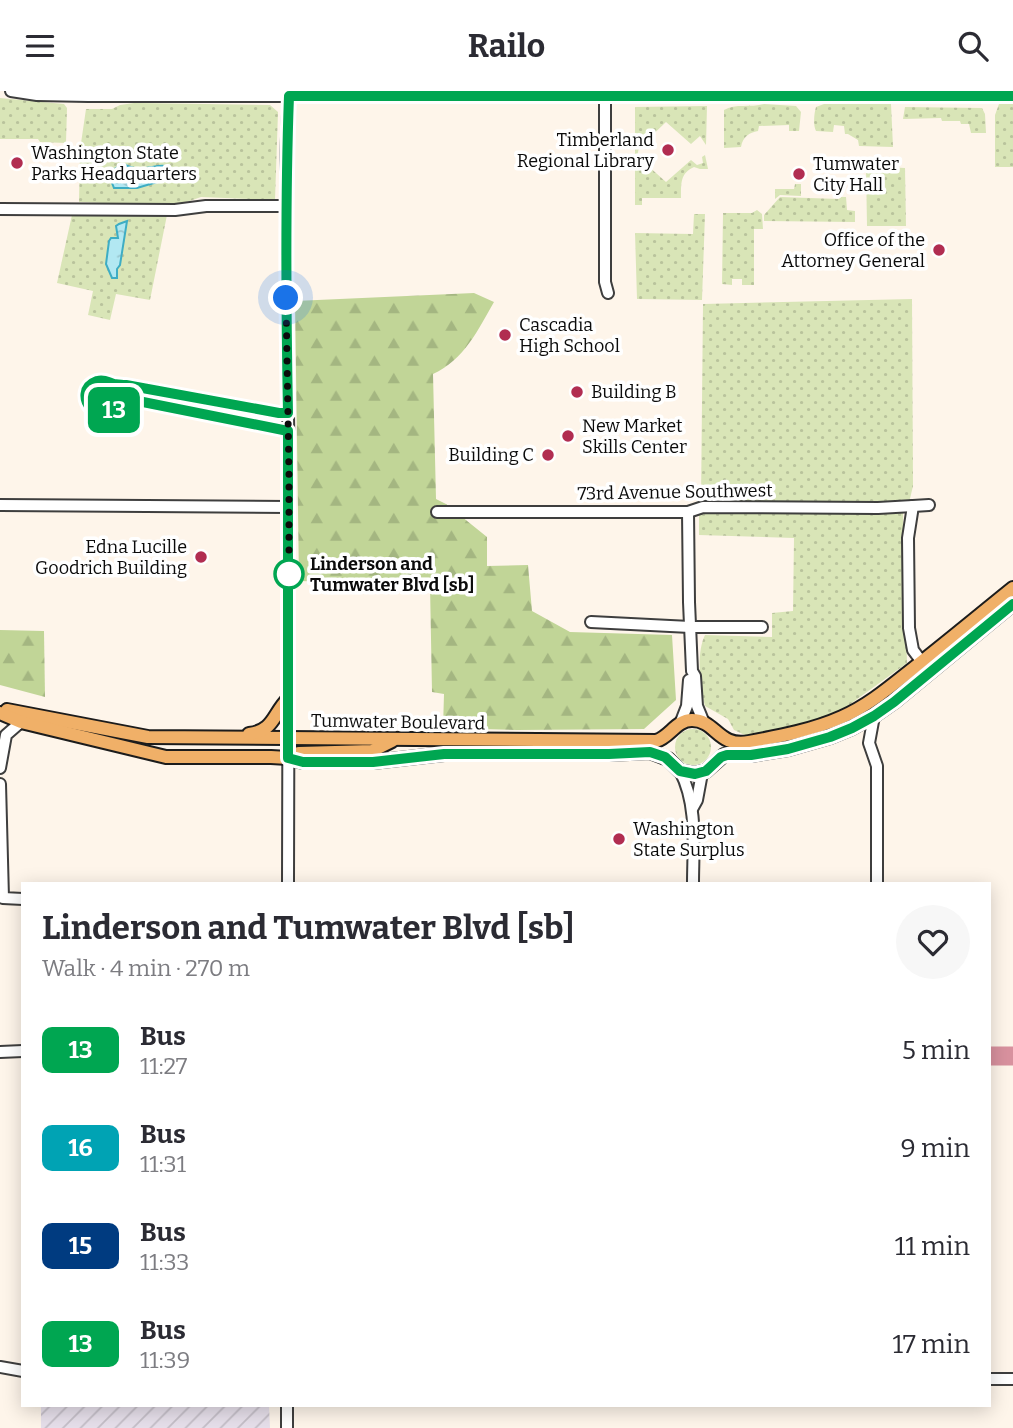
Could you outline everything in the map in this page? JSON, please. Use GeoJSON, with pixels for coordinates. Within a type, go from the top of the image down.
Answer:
{"type":"FeatureCollection","features":[{"type":"Feature","properties":{"kind":"main road"},"geometry":{"type":"LineString","coordinates":[[1013,588],[880,695],[844,716],[812,729],[758,747],[721,757],[702,773],[688,774],[680,771],[668,759],[670,733],[680,723],[693,720],[704,723],[731,742],[758,747],[803,746],[843,732],[894,702],[1013,604]]}},
{"type":"Feature","properties":{"kind":"main road"},"geometry":{"type":"LineString","coordinates":[[243,738],[247,734],[261,732],[270,725],[288,699]]}},
{"type":"Feature","properties":{"kind":"main road","name":"Tumwater Boulevard"},"geometry":{"type":"LineString","coordinates":[[0,710],[148,737],[656,741],[670,733]]}},
{"type":"Feature","properties":{"kind":"main road","name":"Tumwater Boulevard"},"geometry":{"type":"LineString","coordinates":[[0,710],[21,722],[166,757],[373,762],[444,754],[650,752],[668,759]]}},
{"type":"Feature","properties":{"kind":"main road"},"geometry":{"type":"LineString","coordinates":[[715,762],[718,747],[716,733]]}},
{"type":"Feature","properties":{"kind":"main road"},"geometry":{"type":"LineString","coordinates":[[288,758],[299,753],[372,751],[394,740]]}},
{"type":"Feature","properties":{"kind":"street"},"geometry":{"type":"LineString","coordinates":[[11,91],[37,95],[88,96],[289,93],[808,93],[1013,96]]}},
{"type":"Feature","properties":{"kind":"street"},"geometry":{"type":"LineString","coordinates":[[288,882],[289,507],[286,206],[289,93]]}},
{"type":"Feature","properties":{"kind":"street"},"geometry":{"type":"LineString","coordinates":[[605,95],[605,282],[608,293]]}},
{"type":"Feature","properties":{"kind":"street"},"geometry":{"type":"LineString","coordinates":[[0,209],[175,211],[206,206],[286,206]]}},
{"type":"Feature","properties":{"kind":"street"},"geometry":{"type":"LineString","coordinates":[[0,505],[289,507]]}},
{"type":"Feature","properties":{"kind":"street","name":"73rd Avenue Southwest"},"geometry":{"type":"LineString","coordinates":[[437,512],[688,512],[703,507],[929,505]]}},
{"type":"Feature","properties":{"kind":"street"},"geometry":{"type":"LineString","coordinates":[[913,506],[908,538],[909,628],[913,650],[922,662]]}},
{"type":"Feature","properties":{"kind":"street"},"geometry":{"type":"LineString","coordinates":[[688,512],[692,671],[699,711],[704,723]]}},
{"type":"Feature","properties":{"kind":"street"},"geometry":{"type":"LineString","coordinates":[[591,622],[690,627],[762,627]]}},
{"type":"Feature","properties":{"kind":"street"},"geometry":{"type":"LineString","coordinates":[[680,723],[687,706],[689,676],[692,671]]}},
{"type":"Feature","properties":{"kind":"street"},"geometry":{"type":"LineString","coordinates":[[874,716],[869,743],[877,766],[877,882]]}},
{"type":"Feature","properties":{"kind":"street"},"geometry":{"type":"LineString","coordinates":[[0,768],[6,735],[21,722]]}},
{"type":"Feature","properties":{"kind":"street"},"geometry":{"type":"LineString","coordinates":[[843,732],[862,737],[869,743]]}},
{"type":"Feature","properties":{"kind":"street"},"geometry":{"type":"LineString","coordinates":[[680,771],[692,809],[693,882]]}},
{"type":"Feature","properties":{"kind":"street"},"geometry":{"type":"LineString","coordinates":[[692,809],[697,800],[702,773]]}},
{"type":"Feature","properties":{"kind":"street"},"geometry":{"type":"LineString","coordinates":[[0,784],[3,898],[21,899]]}},
{"type":"Feature","properties":{"kind":"street"},"geometry":{"type":"LineString","coordinates":[[0,1052],[21,1051]]}},
{"type":"Feature","properties":{"kind":"street"},"geometry":{"type":"LineString","coordinates":[[0,1367],[21,1371]]}},
{"type":"Feature","properties":{"kind":"street"},"geometry":{"type":"LineString","coordinates":[[991,1379],[1013,1379]]}},
{"type":"Feature","properties":{"kind":"street"},"geometry":{"type":"LineString","coordinates":[[287,1407],[287,1428]]}},
{"type":"Feature","properties":{"kind":"shaded area"},"geometry":{"type":"Polygon","coordinates":[[[41,1407],[269,1407],[270,1428],[41,1428],[41,1407]]]}},
{"type":"Feature","properties":{"kind":"green space"},"geometry":{"type":"Polygon","coordinates":[[[0,98],[64,104],[67,108],[66,143],[40,142],[38,139],[0,139],[0,98]]]}},
{"type":"Feature","properties":{"kind":"green space"},"geometry":{"type":"Polygon","coordinates":[[[134,103],[270,105],[278,112],[275,200],[201,197],[175,206],[79,202],[80,150],[86,109],[112,109],[134,103]]]}},
{"type":"Feature","properties":{"kind":"green space"},"geometry":{"type":"Polygon","coordinates":[[[764,104],[796,106],[801,112],[799,131],[789,131],[789,125],[759,126],[758,131],[745,138],[741,147],[724,148],[724,110],[764,104]]]}},
{"type":"Feature","properties":{"kind":"green space"},"geometry":{"type":"Polygon","coordinates":[[[824,104],[891,104],[893,147],[859,146],[858,140],[845,134],[844,126],[834,125],[833,132],[816,131],[816,107],[824,104]]]}},
{"type":"Feature","properties":{"kind":"green space"},"geometry":{"type":"Polygon","coordinates":[[[999,104],[1013,104],[1013,167],[995,167],[995,115],[999,104]]]}},
{"type":"Feature","properties":{"kind":"green space"},"geometry":{"type":"Polygon","coordinates":[[[707,106],[706,145],[700,136],[691,144],[666,122],[639,148],[637,156],[666,182],[691,160],[697,165],[703,163],[702,157],[705,155],[708,169],[694,167],[686,172],[681,184],[681,198],[642,198],[642,205],[635,205],[635,107],[707,106]]]}},
{"type":"Feature","properties":{"kind":"green space"},"geometry":{"type":"Polygon","coordinates":[[[905,107],[982,108],[986,133],[971,133],[969,124],[961,124],[960,121],[942,121],[941,118],[903,119],[905,107]]]}},
{"type":"Feature","properties":{"kind":"green space"},"geometry":{"type":"Polygon","coordinates":[[[866,166],[905,168],[906,226],[867,226],[866,166]]]}},
{"type":"Feature","properties":{"kind":"green space"},"geometry":{"type":"Polygon","coordinates":[[[795,184],[801,184],[801,196],[780,195],[775,199],[775,189],[794,189],[795,184]]]}},
{"type":"Feature","properties":{"kind":"green space"},"geometry":{"type":"Polygon","coordinates":[[[780,197],[846,197],[847,210],[855,211],[855,222],[764,221],[764,215],[780,197]]]}},
{"type":"Feature","properties":{"kind":"green space"},"geometry":{"type":"Polygon","coordinates":[[[757,210],[762,214],[763,229],[754,229],[754,285],[742,285],[742,279],[732,279],[732,285],[722,284],[723,213],[752,213],[757,210]]]}},
{"type":"Feature","properties":{"kind":"green space"},"geometry":{"type":"Polygon","coordinates":[[[694,214],[705,214],[702,300],[637,299],[635,233],[693,234],[694,214]]]}},
{"type":"Feature","properties":{"kind":"green space"},"geometry":{"type":"Polygon","coordinates":[[[72,215],[167,215],[150,300],[116,294],[110,320],[88,315],[93,291],[57,283],[72,215]]]}},
{"type":"Feature","properties":{"kind":"green space"},"geometry":{"type":"Polygon","coordinates":[[[474,293],[494,302],[462,352],[433,374],[436,499],[487,537],[487,566],[528,565],[532,611],[570,632],[672,635],[676,700],[644,729],[443,728],[444,694],[432,692],[430,585],[299,581],[295,301],[474,293]]]}},
{"type":"Feature","properties":{"kind":"green space"},"geometry":{"type":"Polygon","coordinates":[[[912,299],[913,486],[908,507],[703,507],[703,304],[912,299]]]}},
{"type":"Feature","properties":{"kind":"green space"},"geometry":{"type":"Polygon","coordinates":[[[699,513],[903,513],[907,663],[842,710],[803,725],[747,736],[734,730],[728,719],[705,706],[700,670],[702,642],[705,635],[772,637],[772,613],[793,611],[794,538],[699,535],[699,513]]]}},
{"type":"Feature","properties":{"kind":"green space"},"geometry":{"type":"Polygon","coordinates":[[[0,630],[44,631],[45,697],[0,685],[0,630]]]}},
{"type":"Feature","properties":{"kind":"green space"},"geometry":{"type":"Polygon","coordinates":[[[693,729],[706,734],[711,747],[706,760],[693,765],[680,760],[675,747],[680,734],[693,729]]]}},
{"type":"Feature","properties":{"kind":"water"},"geometry":{"type":"Polygon","coordinates":[[[123,164],[132,168],[163,166],[181,175],[137,188],[114,188],[110,178],[111,171],[123,164]]]}},
{"type":"Feature","properties":{"kind":"water"},"geometry":{"type":"Polygon","coordinates":[[[127,221],[117,278],[112,278],[106,264],[109,241],[111,238],[118,238],[116,226],[127,221]]]}},
{"type":"Feature","properties":{"kind":"taxiway"},"geometry":{"type":"LineString","coordinates":[[991,1056],[1013,1056]]}},
{"type":"Feature","properties":{"kind":"bus line","name":"13"},"geometry":{"type":"LineString","coordinates":[[1013,96],[289,96],[286,160],[288,413],[114,384],[104,380],[92,384],[86,392],[89,408],[98,414],[111,413],[120,402],[138,401],[288,431],[288,758],[303,762],[395,761],[444,754],[650,752],[665,757],[680,771],[688,774],[702,773],[724,755],[751,755],[803,746],[852,728],[894,702],[1013,604]]}},
{"type":"Feature","properties":{"kind":"place","name":"Timberland Regional Library"},"geometry":{"type":"Point","coordinates":[668,150]}},
{"type":"Feature","properties":{"kind":"place","name":"Washington State Parks Headquarters"},"geometry":{"type":"Point","coordinates":[17,163]}},
{"type":"Feature","properties":{"kind":"place","name":"Tumwater City Hall"},"geometry":{"type":"Point","coordinates":[799,174]}},
{"type":"Feature","properties":{"kind":"place","name":"Office of the Attorney General"},"geometry":{"type":"Point","coordinates":[939,250]}},
{"type":"Feature","properties":{"kind":"place","name":"Cascadia High School"},"geometry":{"type":"Point","coordinates":[505,335]}},
{"type":"Feature","properties":{"kind":"place","name":"Building B"},"geometry":{"type":"Point","coordinates":[577,392]}},
{"type":"Feature","properties":{"kind":"place","name":"New Market Skills Center"},"geometry":{"type":"Point","coordinates":[568,436]}},
{"type":"Feature","properties":{"kind":"place","name":"Building C"},"geometry":{"type":"Point","coordinates":[548,455]}},
{"type":"Feature","properties":{"kind":"place","name":"Edna Lucille Goodrich Building"},"geometry":{"type":"Point","coordinates":[201,557]}},
{"type":"Feature","properties":{"kind":"place","name":"Linderson and Tumwater Blvd [sb]"},"geometry":{"type":"Point","coordinates":[289,574]}},
{"type":"Feature","properties":{"kind":"place","name":"Washington State Surplus"},"geometry":{"type":"Point","coordinates":[619,839]}},
{"type":"Feature","properties":{"kind":"route"},"geometry":{"type":"LineString","coordinates":[[286,298],[289,574]]}}]}
